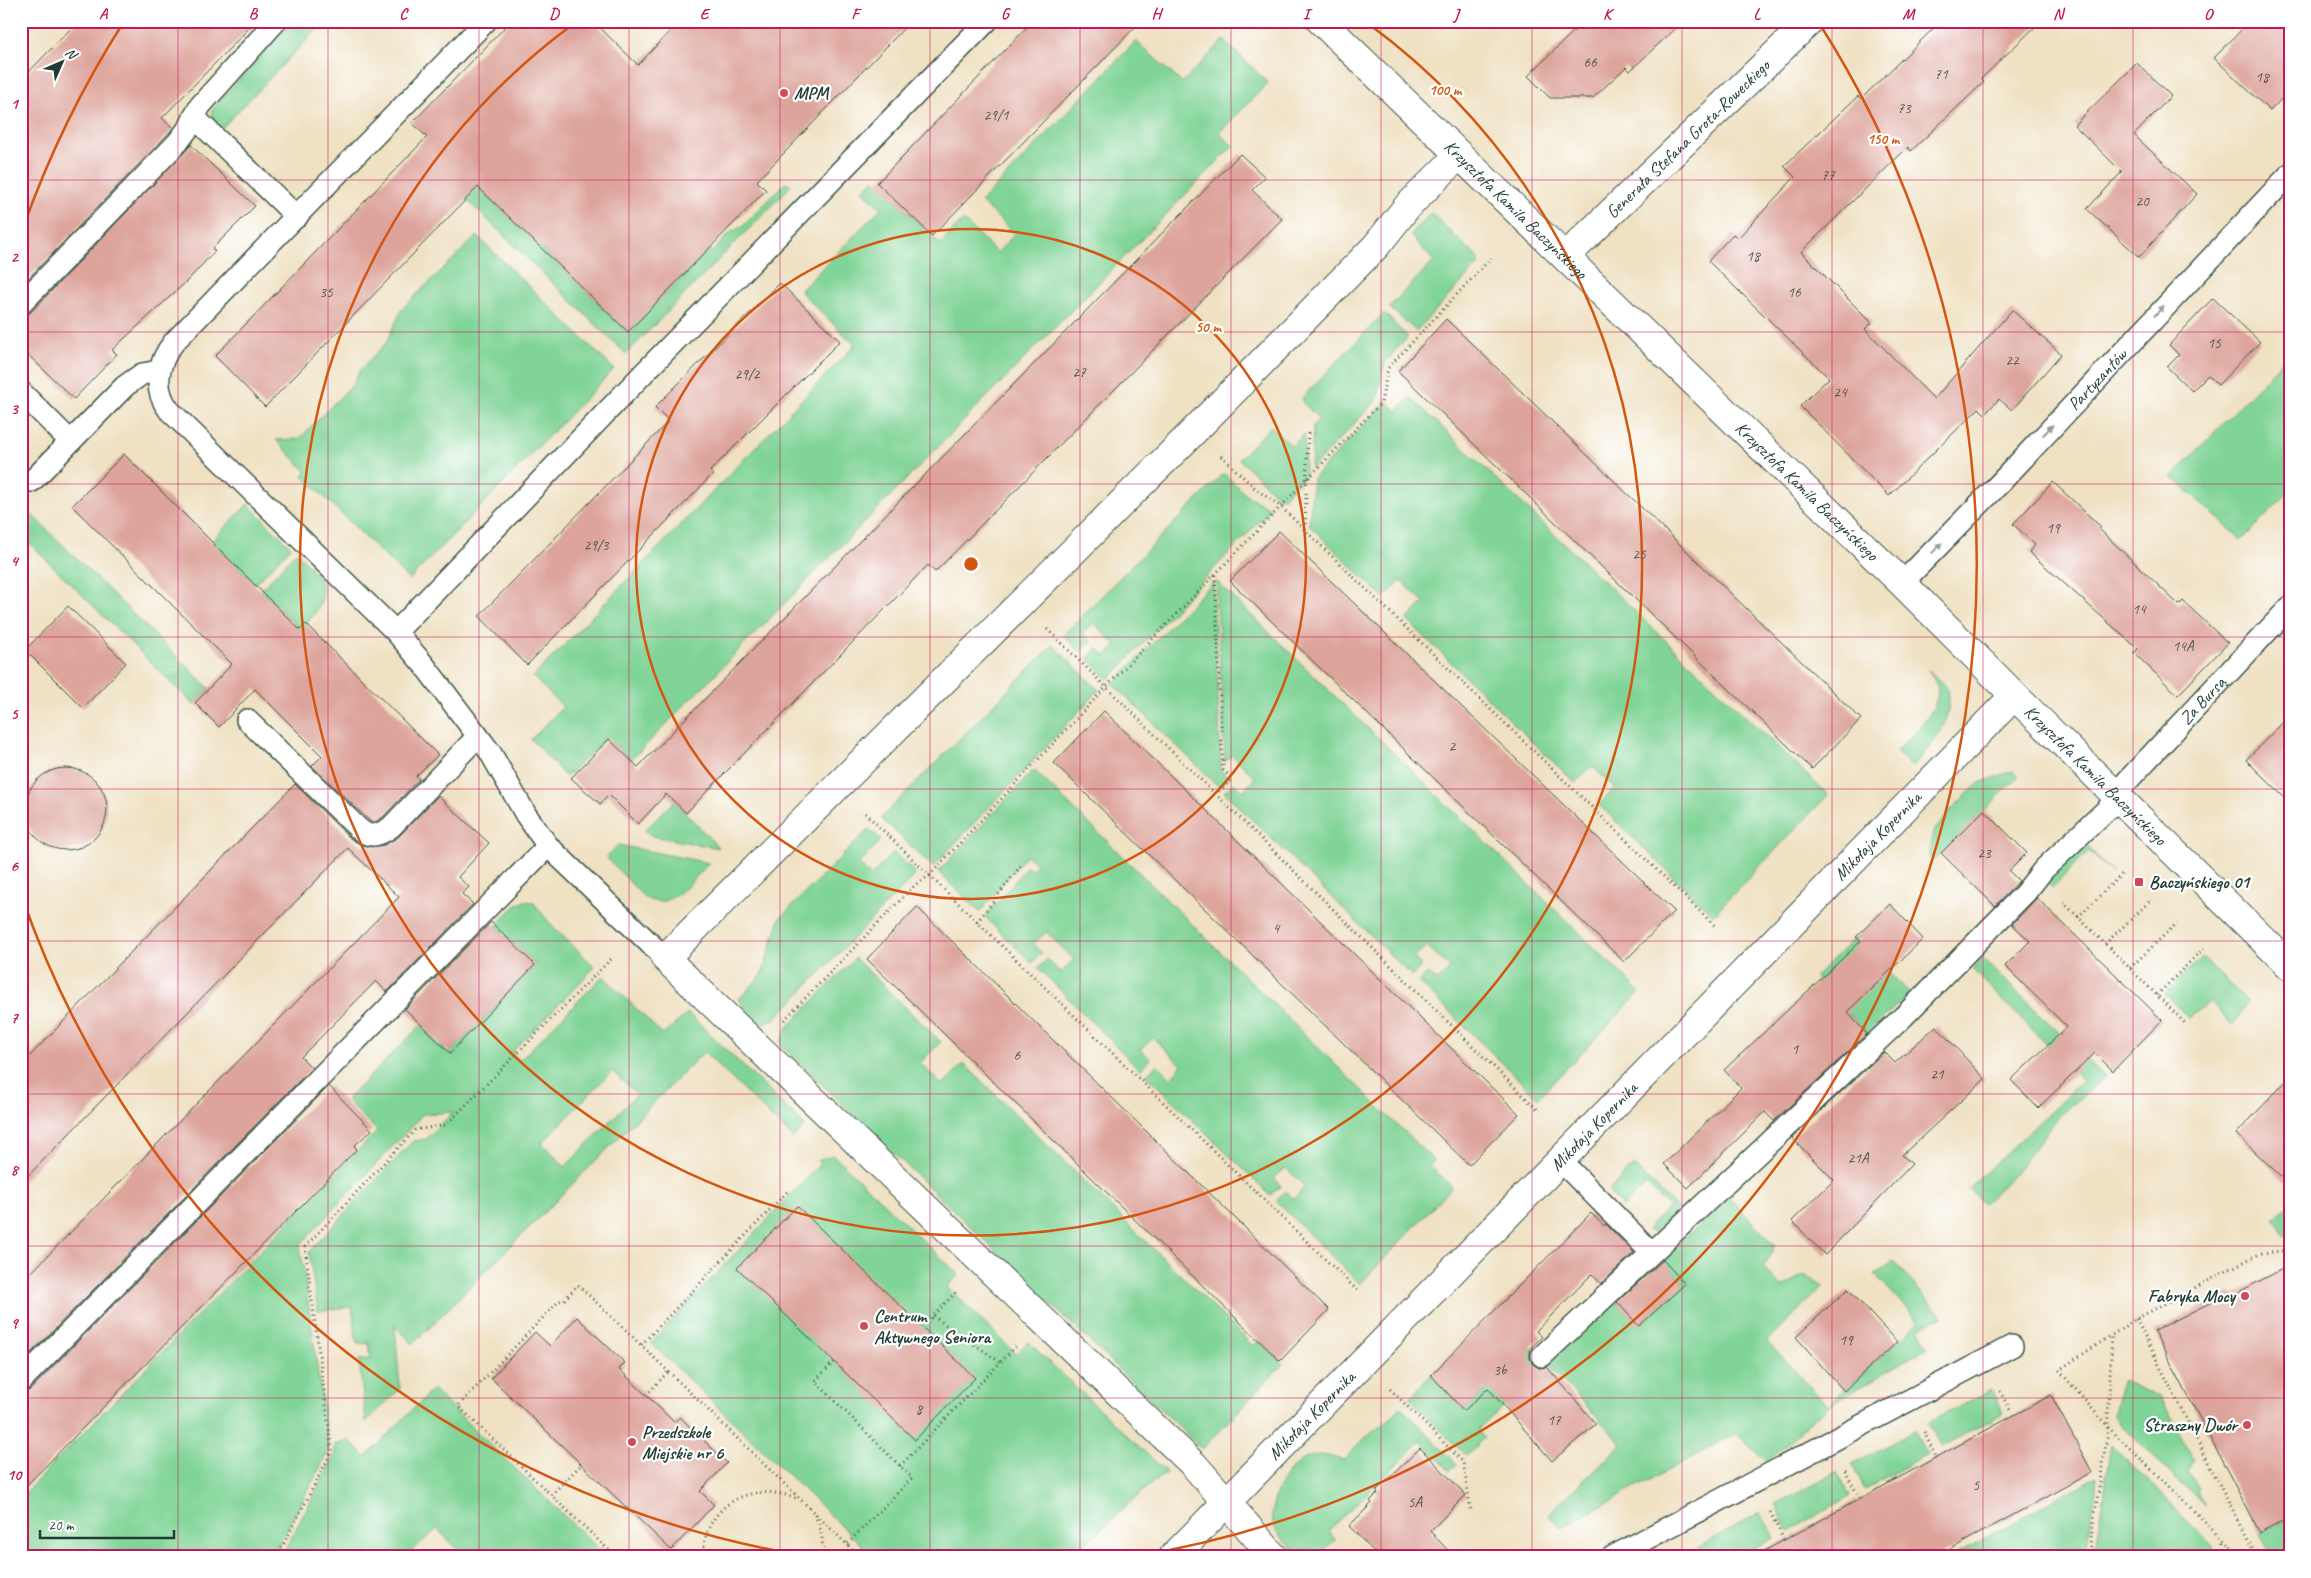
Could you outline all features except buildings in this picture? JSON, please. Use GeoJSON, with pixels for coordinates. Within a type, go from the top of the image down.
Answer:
{"type":"FeatureCollection","features":[{"type":"Feature","properties":{"kind":"street","name":"Krzysztofa Kamila Baczyńskiego"},"geometry":{"type":"LineString","coordinates":[[1321,21],[1902,583],[2014,696],[2290,966]]}},
{"type":"Feature","properties":{"kind":"street","name":"Generała Stefana Grota-Roweckiego"},"geometry":{"type":"LineString","coordinates":[[1566,256],[1810,21]]}},
{"type":"Feature","properties":{"kind":"street"},"geometry":{"type":"LineString","coordinates":[[1274,1557],[1194,1465],[665,958],[1195,430],[1376,246],[1406,207],[1459,154]]}},
{"type":"Feature","properties":{"kind":"street","name":"Mikołaja Kopernika"},"geometry":{"type":"LineString","coordinates":[[1173,1557],[2014,696]]}},
{"type":"Feature","properties":{"kind":"lane"},"geometry":{"type":"LineString","coordinates":[[21,304],[178,142],[206,98],[276,21]]}},
{"type":"Feature","properties":{"kind":"lane"},"geometry":{"type":"LineString","coordinates":[[486,21],[174,342],[164,356],[159,371],[160,388],[170,410],[396,632],[431,673],[490,752],[526,815],[548,846],[665,958]]}},
{"type":"Feature","properties":{"kind":"lane"},"geometry":{"type":"LineString","coordinates":[[396,632],[645,372],[987,21]]}},
{"type":"Feature","properties":{"kind":"lane"},"geometry":{"type":"LineString","coordinates":[[194,117],[297,216]]}},
{"type":"Feature","properties":{"kind":"lane","name":"Partyzantów"},"geometry":{"type":"LineString","coordinates":[[1902,583],[2000,483],[2290,174]]}},
{"type":"Feature","properties":{"kind":"lane"},"geometry":{"type":"LineString","coordinates":[[32,481],[125,386],[142,374],[159,371]]}},
{"type":"Feature","properties":{"kind":"lane"},"geometry":{"type":"LineString","coordinates":[[21,392],[70,441]]}},
{"type":"Feature","properties":{"kind":"lane","name":"Za Bursą"},"geometry":{"type":"LineString","coordinates":[[1542,1356],[1651,1252],[1770,1144],[1904,1018],[2026,893],[2037,877],[2117,796],[2290,608]]}},
{"type":"Feature","properties":{"kind":"lane"},"geometry":{"type":"LineString","coordinates":[[247,720],[359,829],[370,836],[380,834],[391,826],[478,736]]}},
{"type":"Feature","properties":{"kind":"lane"},"geometry":{"type":"LineString","coordinates":[[21,1381],[548,846]]}},
{"type":"Feature","properties":{"kind":"lane"},"geometry":{"type":"LineString","coordinates":[[1560,1160],[1651,1252]]}},
{"type":"Feature","properties":{"kind":"lane"},"geometry":{"type":"LineString","coordinates":[[1612,1557],[2012,1346]]}},
{"type":"Feature","properties":{"kind":"path"},"geometry":{"type":"LineString","coordinates":[[779,1026],[915,885],[930,876],[1214,574],[1381,403],[1388,368],[1491,258]]}},
{"type":"Feature","properties":{"kind":"path"},"geometry":{"type":"LineString","coordinates":[[1305,530],[1308,430]]}},
{"type":"Feature","properties":{"kind":"path"},"geometry":{"type":"LineString","coordinates":[[1232,466],[1257,490],[1280,506],[1715,926]]}},
{"type":"Feature","properties":{"kind":"path"},"geometry":{"type":"LineString","coordinates":[[1214,574],[1223,770],[1232,778],[1216,794]]}},
{"type":"Feature","properties":{"kind":"path"},"geometry":{"type":"LineString","coordinates":[[1058,641],[1538,1110]]}},
{"type":"Feature","properties":{"kind":"path"},"geometry":{"type":"LineString","coordinates":[[876,823],[1360,1293]]}},
{"type":"Feature","properties":{"kind":"path"},"geometry":{"type":"LineString","coordinates":[[977,922],[1023,863]]}},
{"type":"Feature","properties":{"kind":"path"},"geometry":{"type":"LineString","coordinates":[[2078,917],[2124,872]]}},
{"type":"Feature","properties":{"kind":"path"},"geometry":{"type":"LineString","coordinates":[[2037,877],[2186,1024]]}},
{"type":"Feature","properties":{"kind":"path"},"geometry":{"type":"LineString","coordinates":[[2105,944],[2152,898]]}},
{"type":"Feature","properties":{"kind":"path"},"geometry":{"type":"LineString","coordinates":[[2130,968],[2177,923]]}},
{"type":"Feature","properties":{"kind":"path"},"geometry":{"type":"LineString","coordinates":[[2157,995],[2204,948]]}},
{"type":"Feature","properties":{"kind":"path"},"geometry":{"type":"LineString","coordinates":[[277,1557],[332,1451],[305,1247],[415,1130],[446,1125],[618,952]]}},
{"type":"Feature","properties":{"kind":"path"},"geometry":{"type":"LineString","coordinates":[[640,1345],[786,1192]]}},
{"type":"Feature","properties":{"kind":"path"},"geometry":{"type":"LineString","coordinates":[[2241,1557],[2107,1426],[2059,1370],[2136,1319],[2251,1258],[2262,1253],[2290,1250]]}},
{"type":"Feature","properties":{"kind":"path"},"geometry":{"type":"LineString","coordinates":[[616,1557],[458,1406],[559,1301],[564,1300],[578,1285],[860,1557]]}},
{"type":"Feature","properties":{"kind":"path"},"geometry":{"type":"LineString","coordinates":[[927,1322],[964,1285]]}},
{"type":"Feature","properties":{"kind":"path"},"geometry":{"type":"LineString","coordinates":[[900,1466],[1000,1362],[933,1316]]}},
{"type":"Feature","properties":{"kind":"path"},"geometry":{"type":"LineString","coordinates":[[2136,1319],[2256,1557]]}},
{"type":"Feature","properties":{"kind":"path"},"geometry":{"type":"LineString","coordinates":[[2088,1557],[2107,1426],[2112,1334]]}},
{"type":"Feature","properties":{"kind":"path"},"geometry":{"type":"LineString","coordinates":[[834,1362],[814,1381],[912,1478],[847,1544]]}},
{"type":"Feature","properties":{"kind":"path"},"geometry":{"type":"LineString","coordinates":[[646,1395],[668,1372]]}},
{"type":"Feature","properties":{"kind":"path"},"geometry":{"type":"LineString","coordinates":[[1998,1387],[2010,1410]]}},
{"type":"Feature","properties":{"kind":"path"},"geometry":{"type":"LineString","coordinates":[[1406,1405],[1463,1462],[1471,1511]]}},
{"type":"Feature","properties":{"kind":"path"},"geometry":{"type":"LineString","coordinates":[[1922,1428],[1936,1457]]}},
{"type":"Feature","properties":{"kind":"path"},"geometry":{"type":"LineString","coordinates":[[551,1495],[581,1465]]}},
{"type":"Feature","properties":{"kind":"path"},"geometry":{"type":"LineString","coordinates":[[1844,1469],[1860,1499]]}},
{"type":"Feature","properties":{"kind":"path"},"geometry":{"type":"LineString","coordinates":[[704,1557],[705,1539],[710,1525],[719,1512],[731,1502],[748,1494],[765,1492],[801,1499]]}},
{"type":"Feature","properties":{"kind":"path"},"geometry":{"type":"LineString","coordinates":[[1769,1510],[1784,1540]]}},
{"type":"Feature","properties":{"kind":"path"},"geometry":{"type":"LineString","coordinates":[[814,1513],[822,1535],[823,1557]]}},
{"type":"Feature","properties":{"kind":"path"},"geometry":{"type":"LineString","coordinates":[[2221,1557],[2222,1538]]}},
{"type":"Feature","properties":{"kind":"green space"},"geometry":{"type":"Polygon","coordinates":[[[294,21],[325,21],[216,134],[211,112],[229,90],[294,21]]]}},
{"type":"Feature","properties":{"kind":"green space"},"geometry":{"type":"Polygon","coordinates":[[[1224,40],[1268,83],[1219,133],[1233,146],[631,760],[607,737],[566,777],[531,739],[563,707],[533,677],[855,345],[800,291],[881,208],[863,191],[874,179],[940,244],[963,220],[997,253],[1015,234],[981,202],[1136,41],[1182,83],[1224,40]]]}},
{"type":"Feature","properties":{"kind":"green space"},"geometry":{"type":"Polygon","coordinates":[[[446,156],[628,332],[709,249],[712,252],[733,230],[735,231],[740,226],[742,227],[786,182],[791,186],[626,354],[434,168],[446,156]]]}},
{"type":"Feature","properties":{"kind":"green space"},"geometry":{"type":"Polygon","coordinates":[[[1431,213],[1480,260],[1478,265],[1416,331],[1389,307],[1434,261],[1410,235],[1431,213]]]}},
{"type":"Feature","properties":{"kind":"green space"},"geometry":{"type":"Polygon","coordinates":[[[477,236],[614,369],[409,580],[303,476],[306,471],[276,440],[299,439],[354,383],[360,370],[386,343],[402,309],[477,236]]]}},
{"type":"Feature","properties":{"kind":"green space"},"geometry":{"type":"Polygon","coordinates":[[[1384,313],[1408,337],[1385,362],[1377,400],[1311,469],[1313,426],[1319,419],[1303,403],[1302,398],[1384,313]]]}},
{"type":"Feature","properties":{"kind":"green space"},"geometry":{"type":"Polygon","coordinates":[[[2290,353],[2290,492],[2242,540],[2172,477],[2290,353]]]}},
{"type":"Feature","properties":{"kind":"green space"},"geometry":{"type":"Polygon","coordinates":[[[1410,397],[1828,795],[1713,915],[1599,805],[1615,788],[1592,766],[1575,783],[1407,620],[1424,602],[1401,581],[1384,598],[1309,525],[1313,478],[1384,404],[1385,399],[1397,411],[1410,397]]]}},
{"type":"Feature","properties":{"kind":"green space"},"geometry":{"type":"Polygon","coordinates":[[[1271,426],[1292,446],[1304,434],[1305,476],[1281,499],[1239,459],[1271,426]]]}},
{"type":"Feature","properties":{"kind":"green space"},"geometry":{"type":"Polygon","coordinates":[[[1224,473],[1246,495],[1271,509],[1109,679],[1087,658],[1097,648],[1106,656],[1116,646],[1094,623],[1083,633],[1091,642],[1080,652],[1063,635],[1224,473]]]}},
{"type":"Feature","properties":{"kind":"green space"},"geometry":{"type":"Polygon","coordinates":[[[248,504],[291,547],[255,584],[212,541],[248,504]]]}},
{"type":"Feature","properties":{"kind":"green space"},"geometry":{"type":"Polygon","coordinates":[[[31,514],[209,688],[194,705],[21,535],[21,523],[31,514]]]}},
{"type":"Feature","properties":{"kind":"green space"},"geometry":{"type":"Polygon","coordinates":[[[296,552],[315,573],[322,590],[322,599],[318,608],[300,630],[261,590],[296,552]]]}},
{"type":"Feature","properties":{"kind":"green space"},"geometry":{"type":"Polygon","coordinates":[[[1216,581],[1640,992],[1538,1098],[1419,982],[1428,973],[1438,981],[1450,968],[1427,946],[1414,958],[1422,966],[1412,976],[1224,792],[1233,783],[1243,791],[1255,778],[1232,755],[1225,762],[1216,581]]]}},
{"type":"Feature","properties":{"kind":"green space"},"geometry":{"type":"Polygon","coordinates":[[[1213,582],[1221,767],[1219,769],[1229,778],[1219,787],[1113,684],[1213,582]]]}},
{"type":"Feature","properties":{"kind":"green space"},"geometry":{"type":"Polygon","coordinates":[[[1053,645],[1099,690],[933,867],[881,818],[1053,645]]]}},
{"type":"Feature","properties":{"kind":"green space"},"geometry":{"type":"Polygon","coordinates":[[[1928,670],[1948,688],[1948,713],[1945,723],[1935,740],[1912,767],[1896,752],[1922,724],[1937,700],[1937,686],[1928,670]]]}},
{"type":"Feature","properties":{"kind":"green space"},"geometry":{"type":"Polygon","coordinates":[[[1034,770],[1434,1161],[1430,1165],[1452,1187],[1360,1284],[1276,1201],[1286,1191],[1294,1199],[1305,1187],[1286,1168],[1274,1178],[1281,1186],[1270,1195],[1146,1075],[1157,1064],[1171,1078],[1182,1065],[1153,1038],[1141,1049],[1150,1059],[1140,1070],[1038,968],[1047,959],[1061,973],[1074,959],[1046,932],[1033,944],[1042,953],[1032,963],[985,917],[1027,866],[1032,870],[1037,864],[1026,855],[980,912],[938,872],[1034,770]]]}},
{"type":"Feature","properties":{"kind":"green space"},"geometry":{"type":"Polygon","coordinates":[[[2013,771],[2019,776],[1934,861],[1928,856],[1935,830],[1951,810],[1979,783],[2013,771]]]}},
{"type":"Feature","properties":{"kind":"green space"},"geometry":{"type":"Polygon","coordinates":[[[674,801],[719,848],[652,836],[645,830],[674,801]]]}},
{"type":"Feature","properties":{"kind":"green space"},"geometry":{"type":"Polygon","coordinates":[[[869,829],[881,840],[859,864],[871,876],[894,852],[916,874],[776,1018],[762,1024],[746,1010],[739,999],[762,975],[780,918],[869,829]]]}},
{"type":"Feature","properties":{"kind":"green space"},"geometry":{"type":"Polygon","coordinates":[[[618,845],[709,863],[673,898],[655,901],[645,898],[606,857],[618,845]]]}},
{"type":"Feature","properties":{"kind":"green space"},"geometry":{"type":"Polygon","coordinates":[[[2087,846],[2113,874],[2089,851],[2052,888],[2046,882],[2063,862],[2087,846]]]}},
{"type":"Feature","properties":{"kind":"green space"},"geometry":{"type":"Polygon","coordinates":[[[525,901],[533,902],[552,926],[595,967],[512,1052],[520,1060],[603,976],[663,1035],[688,1013],[805,1126],[793,1138],[704,1052],[413,1344],[395,1326],[400,1389],[366,1422],[359,1360],[371,1359],[369,1343],[357,1344],[352,1307],[318,1311],[309,1252],[413,1141],[426,1139],[453,1112],[423,1114],[300,1245],[329,1451],[272,1557],[21,1557],[21,1497],[377,1131],[346,1100],[420,1026],[449,1054],[536,965],[496,926],[515,906],[525,901]],[[612,1071],[542,1143],[565,1167],[637,1094],[612,1071]]]}},
{"type":"Feature","properties":{"kind":"green space"},"geometry":{"type":"Polygon","coordinates":[[[1855,938],[1910,993],[1867,1033],[1815,977],[1855,938]]]}},
{"type":"Feature","properties":{"kind":"green space"},"geometry":{"type":"Polygon","coordinates":[[[2202,957],[2247,1001],[2237,1020],[2232,1025],[2210,1002],[2188,1018],[2165,994],[2202,957]]]}},
{"type":"Feature","properties":{"kind":"green space"},"geometry":{"type":"Polygon","coordinates":[[[855,958],[941,1042],[920,1063],[942,1085],[964,1064],[1253,1346],[1259,1341],[1283,1364],[1202,1449],[780,1044],[787,1028],[855,958]]]}},
{"type":"Feature","properties":{"kind":"green space"},"geometry":{"type":"Polygon","coordinates":[[[1982,958],[2105,1077],[2063,1112],[2012,1176],[1983,1204],[1969,1188],[2083,1081],[1972,969],[1982,958]]]}},
{"type":"Feature","properties":{"kind":"green space"},"geometry":{"type":"Polygon","coordinates":[[[833,1155],[959,1275],[947,1287],[1016,1354],[1028,1342],[1165,1471],[1166,1473],[1152,1483],[1071,1557],[874,1557],[651,1343],[820,1164],[817,1161],[833,1155]]]}},
{"type":"Feature","properties":{"kind":"green space"},"geometry":{"type":"Polygon","coordinates":[[[1633,1165],[1678,1209],[1654,1232],[1647,1230],[1669,1207],[1646,1184],[1623,1207],[1609,1191],[1633,1165]]]}},
{"type":"Feature","properties":{"kind":"green space"},"geometry":{"type":"Polygon","coordinates":[[[1729,1198],[1775,1245],[1763,1268],[1781,1287],[1804,1275],[1824,1286],[1767,1341],[1828,1406],[1767,1462],[1737,1433],[1561,1528],[1548,1514],[1622,1444],[1548,1365],[1478,1430],[1484,1438],[1465,1456],[1410,1398],[1431,1375],[1464,1411],[1531,1348],[1548,1364],[1616,1301],[1639,1325],[1685,1284],[1662,1259],[1729,1198]]]}},
{"type":"Feature","properties":{"kind":"green space"},"geometry":{"type":"Polygon","coordinates":[[[2290,1202],[2290,1233],[2284,1236],[2274,1219],[2290,1202]]]}},
{"type":"Feature","properties":{"kind":"green space"},"geometry":{"type":"Polygon","coordinates":[[[1893,1261],[1942,1316],[1919,1328],[1929,1347],[1828,1406],[1919,1322],[1875,1274],[1884,1270],[1893,1261]]]}},
{"type":"Feature","properties":{"kind":"green space"},"geometry":{"type":"Polygon","coordinates":[[[2123,1380],[2159,1396],[2194,1460],[2189,1471],[2199,1489],[2197,1492],[2205,1506],[2112,1416],[2123,1380]]]}},
{"type":"Feature","properties":{"kind":"green space"},"geometry":{"type":"Polygon","coordinates":[[[433,1389],[607,1557],[466,1557],[437,1529],[405,1557],[281,1557],[335,1455],[335,1445],[349,1440],[366,1457],[433,1389]]]}},
{"type":"Feature","properties":{"kind":"green space"},"geometry":{"type":"Polygon","coordinates":[[[1991,1390],[2004,1413],[1941,1447],[1928,1423],[1991,1390]]]}},
{"type":"Feature","properties":{"kind":"green space"},"geometry":{"type":"Polygon","coordinates":[[[1401,1407],[1457,1464],[1450,1471],[1421,1441],[1328,1531],[1336,1539],[1318,1557],[1302,1557],[1287,1544],[1275,1528],[1272,1518],[1273,1507],[1280,1485],[1295,1466],[1313,1456],[1325,1455],[1344,1460],[1370,1433],[1390,1419],[1401,1407]]]}},
{"type":"Feature","properties":{"kind":"green space"},"geometry":{"type":"Polygon","coordinates":[[[1915,1431],[1927,1455],[1865,1489],[1852,1464],[1915,1431]]]}},
{"type":"Feature","properties":{"kind":"green space"},"geometry":{"type":"Polygon","coordinates":[[[2111,1444],[2212,1546],[2212,1557],[2094,1557],[2111,1444]]]}},
{"type":"Feature","properties":{"kind":"green space"},"geometry":{"type":"Polygon","coordinates":[[[1838,1472],[1850,1497],[1789,1530],[1775,1505],[1838,1472]]]}},
{"type":"Feature","properties":{"kind":"green space"},"geometry":{"type":"Polygon","coordinates":[[[2098,1476],[2085,1557],[1950,1557],[2098,1476]]]}},
{"type":"Feature","properties":{"kind":"green space"},"geometry":{"type":"Polygon","coordinates":[[[1761,1512],[1774,1538],[1740,1557],[1703,1557],[1698,1547],[1761,1512]]]}},
{"type":"Feature","properties":{"kind":"green space"},"geometry":{"type":"Polygon","coordinates":[[[2290,1517],[2290,1557],[2272,1557],[2260,1533],[2290,1517]]]}},
{"type":"Feature","properties":{"kind":"place","name":"MPM"},"geometry":{"type":"Point","coordinates":[784,93]}},
{"type":"Feature","properties":{"kind":"place","name":"Baczyńskiego 01"},"geometry":{"type":"Point","coordinates":[2139,882]}},
{"type":"Feature","properties":{"kind":"place","name":"Fabryka Mocy"},"geometry":{"type":"Point","coordinates":[2245,1296]}},
{"type":"Feature","properties":{"kind":"place","name":"Centrum Aktywnego Seniora"},"geometry":{"type":"Point","coordinates":[864,1326]}},
{"type":"Feature","properties":{"kind":"place","name":"Straszny Dwór"},"geometry":{"type":"Point","coordinates":[2247,1425]}},
{"type":"Feature","properties":{"kind":"place","name":"Przedszkole Miejskie nr 6"},"geometry":{"type":"Point","coordinates":[632,1442]}}]}
